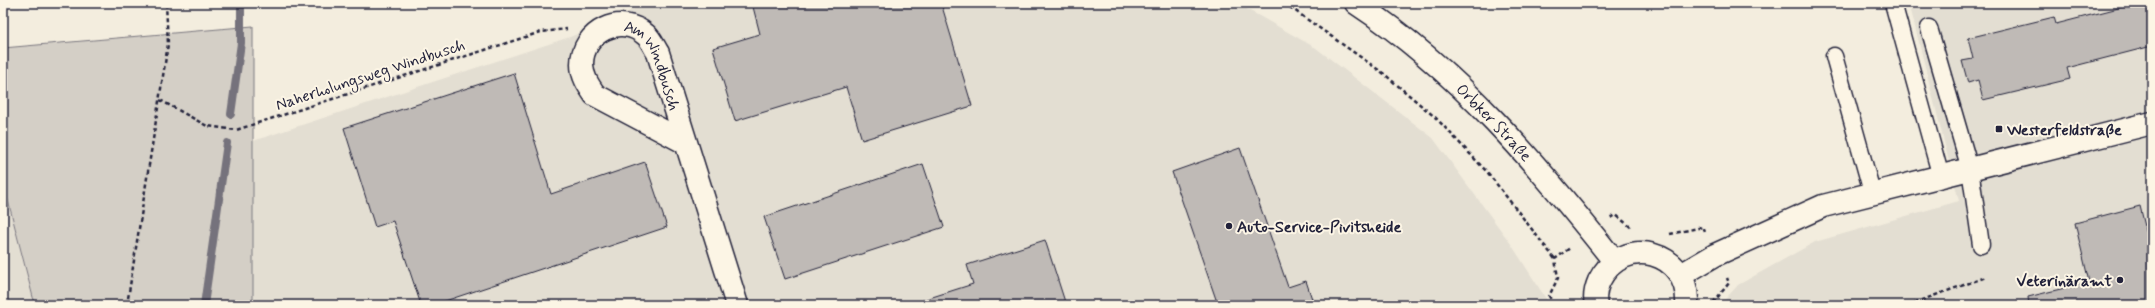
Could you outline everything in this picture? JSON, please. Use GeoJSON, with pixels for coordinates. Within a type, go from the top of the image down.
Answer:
{"type":"FeatureCollection","features":[{"type":"Feature","properties":{"kind":"street","name":"Orbker Straße"},"geometry":{"type":"LineString","coordinates":[[1356,3],[1412,45],[1470,94],[1525,154],[1614,261]]}},
{"type":"Feature","properties":{"kind":"street","name":"Am Windbusch"},"geometry":{"type":"LineString","coordinates":[[686,143],[595,95],[585,82],[582,65],[584,51],[597,34],[611,25],[630,26],[646,35],[658,53],[737,305]]}},
{"type":"Feature","properties":{"kind":"street"},"geometry":{"type":"LineString","coordinates":[[1681,275],[1715,255],[1823,206],[1872,192],[1941,177],[2152,123]]}},
{"type":"Feature","properties":{"kind":"street"},"geometry":{"type":"LineString","coordinates":[[1596,305],[1597,286],[1604,272],[1614,261],[1632,253],[1651,253],[1668,261],[1681,275],[1687,289],[1687,305]]}},
{"type":"Feature","properties":{"kind":"lane"},"geometry":{"type":"LineString","coordinates":[[1893,3],[1941,177]]}},
{"type":"Feature","properties":{"kind":"lane"},"geometry":{"type":"LineString","coordinates":[[1929,28],[1970,169],[1981,244]]}},
{"type":"Feature","properties":{"kind":"lane"},"geometry":{"type":"LineString","coordinates":[[1834,56],[1872,192]]}},
{"type":"Feature","properties":{"kind":"path"},"geometry":{"type":"LineString","coordinates":[[127,305],[168,44],[166,3]]}},
{"type":"Feature","properties":{"kind":"path"},"geometry":{"type":"LineString","coordinates":[[1284,3],[1383,73],[1436,118],[1488,173],[1555,259]]}},
{"type":"Feature","properties":{"kind":"path","name":"Naherholungsweg Windbusch"},"geometry":{"type":"LineString","coordinates":[[160,100],[207,126],[236,130],[541,32],[566,28],[591,41]]}},
{"type":"Feature","properties":{"kind":"path"},"geometry":{"type":"LineString","coordinates":[[1908,305],[1986,277]]}},
{"type":"Feature","properties":{"kind":"shaded area"},"geometry":{"type":"Polygon","coordinates":[[[648,3],[1236,3],[1316,48],[1433,138],[1511,244],[1550,305],[253,305],[253,141],[570,37],[648,3]]]}},
{"type":"Feature","properties":{"kind":"shaded area"},"geometry":{"type":"Polygon","coordinates":[[[1909,3],[2152,3],[2152,305],[1720,305],[1738,285],[1815,242],[1959,201],[1909,3]]]}},
{"type":"Feature","properties":{"kind":"shaded area"},"geometry":{"type":"Polygon","coordinates":[[[253,26],[253,305],[35,305],[3,181],[3,48],[253,26]]]}},
{"type":"Feature","properties":{"kind":"shaded area"},"geometry":{"type":"Polygon","coordinates":[[[3,181],[35,305],[3,305],[3,181]]]}},
{"type":"Feature","properties":{"kind":"building"},"geometry":{"type":"Polygon","coordinates":[[[752,3],[941,3],[972,106],[862,140],[846,87],[735,121],[713,48],[760,34],[752,3]]]}},
{"type":"Feature","properties":{"kind":"building"},"geometry":{"type":"Polygon","coordinates":[[[2138,3],[2152,3],[2152,46],[2067,68],[2070,79],[1983,100],[1978,80],[1968,83],[1962,61],[1973,59],[1968,38],[2054,17],[2056,24],[2138,3]]]}},
{"type":"Feature","properties":{"kind":"building"},"geometry":{"type":"Polygon","coordinates":[[[514,73],[551,194],[645,162],[667,227],[433,305],[421,305],[393,221],[375,227],[344,128],[514,73]]]}},
{"type":"Feature","properties":{"kind":"building","name":"Auto-Service-Pivitsheide"},"geometry":{"type":"Polygon","coordinates":[[[1240,148],[1288,287],[1306,281],[1314,305],[1218,305],[1172,172],[1240,148]]]}},
{"type":"Feature","properties":{"kind":"building"},"geometry":{"type":"Polygon","coordinates":[[[923,164],[944,227],[785,279],[764,217],[923,164]]]}},
{"type":"Feature","properties":{"kind":"building","name":"Veterinäramt"},"geometry":{"type":"Polygon","coordinates":[[[2140,206],[2152,255],[2152,305],[2029,305],[2028,297],[2089,282],[2075,223],[2140,206]]]}},
{"type":"Feature","properties":{"kind":"building"},"geometry":{"type":"Polygon","coordinates":[[[1045,240],[1066,305],[924,305],[923,300],[973,284],[967,265],[1045,240]]]}},
{"type":"Feature","properties":{"kind":"waterway"},"geometry":{"type":"LineString","coordinates":[[231,114],[241,43],[241,3]]}},
{"type":"Feature","properties":{"kind":"waterway"},"geometry":{"type":"LineString","coordinates":[[204,305],[227,143]]}},
{"type":"Feature","properties":{"kind":"place","name":"Westerfeldstraße"},"geometry":{"type":"Point","coordinates":[1999,129]}},
{"type":"Feature","properties":{"kind":"place","name":"Auto-Service-Pivitsheide"},"geometry":{"type":"Point","coordinates":[1229,226]}},
{"type":"Feature","properties":{"kind":"place","name":"Veterinäramt"},"geometry":{"type":"Point","coordinates":[2120,280]}}]}
